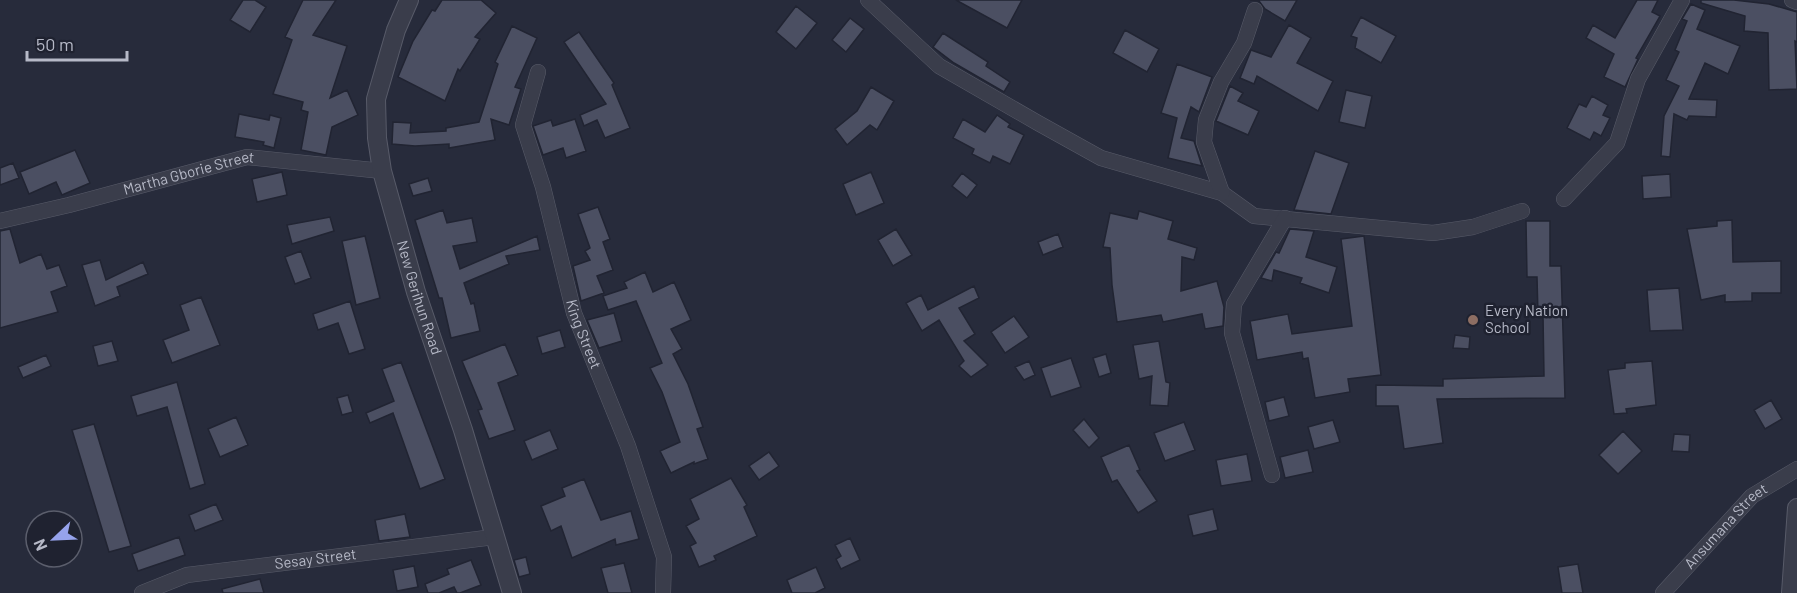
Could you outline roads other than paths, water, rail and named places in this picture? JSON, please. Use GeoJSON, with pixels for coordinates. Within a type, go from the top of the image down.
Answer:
{"type":"FeatureCollection","features":[{"type":"Feature","properties":{"kind":"street","name":"New Gerihun Road"},"geometry":{"type":"LineString","coordinates":[[409,0],[396,30],[376,99],[377,138],[382,171],[416,292],[463,430],[512,593]]}},
{"type":"Feature","properties":{"kind":"street"},"geometry":{"type":"LineString","coordinates":[[868,0],[939,66],[1101,158],[1222,193],[1254,216],[1433,233],[1473,227],[1522,211]]}},
{"type":"Feature","properties":{"kind":"street"},"geometry":{"type":"LineString","coordinates":[[1564,199],[1617,143],[1638,79],[1682,0]]}},
{"type":"Feature","properties":{"kind":"street"},"geometry":{"type":"LineString","coordinates":[[1792,0],[1797,2]]}},
{"type":"Feature","properties":{"kind":"street"},"geometry":{"type":"LineString","coordinates":[[1222,193],[1204,142],[1206,120],[1221,82],[1244,44],[1255,10]]}},
{"type":"Feature","properties":{"kind":"street","name":"King Street"},"geometry":{"type":"LineString","coordinates":[[538,72],[524,125],[543,188],[574,313],[628,446],[664,557],[663,593]]}},
{"type":"Feature","properties":{"kind":"street","name":"Martha Gborie Street"},"geometry":{"type":"LineString","coordinates":[[0,221],[69,205],[247,157],[382,171]]}},
{"type":"Feature","properties":{"kind":"street"},"geometry":{"type":"LineString","coordinates":[[1272,475],[1232,333],[1234,304],[1285,218]]}},
{"type":"Feature","properties":{"kind":"street","name":"Ansumana Street"},"geometry":{"type":"LineString","coordinates":[[1663,593],[1752,496],[1797,469]]}},
{"type":"Feature","properties":{"kind":"street"},"geometry":{"type":"LineString","coordinates":[[1791,593],[1797,508]]}},
{"type":"Feature","properties":{"kind":"street","name":"Sesay Street"},"geometry":{"type":"LineString","coordinates":[[142,593],[187,575],[494,537]]}},
{"type":"Feature","properties":{"kind":"place","name":"Every Nation School"},"geometry":{"type":"Point","coordinates":[1473,320]}}]}
